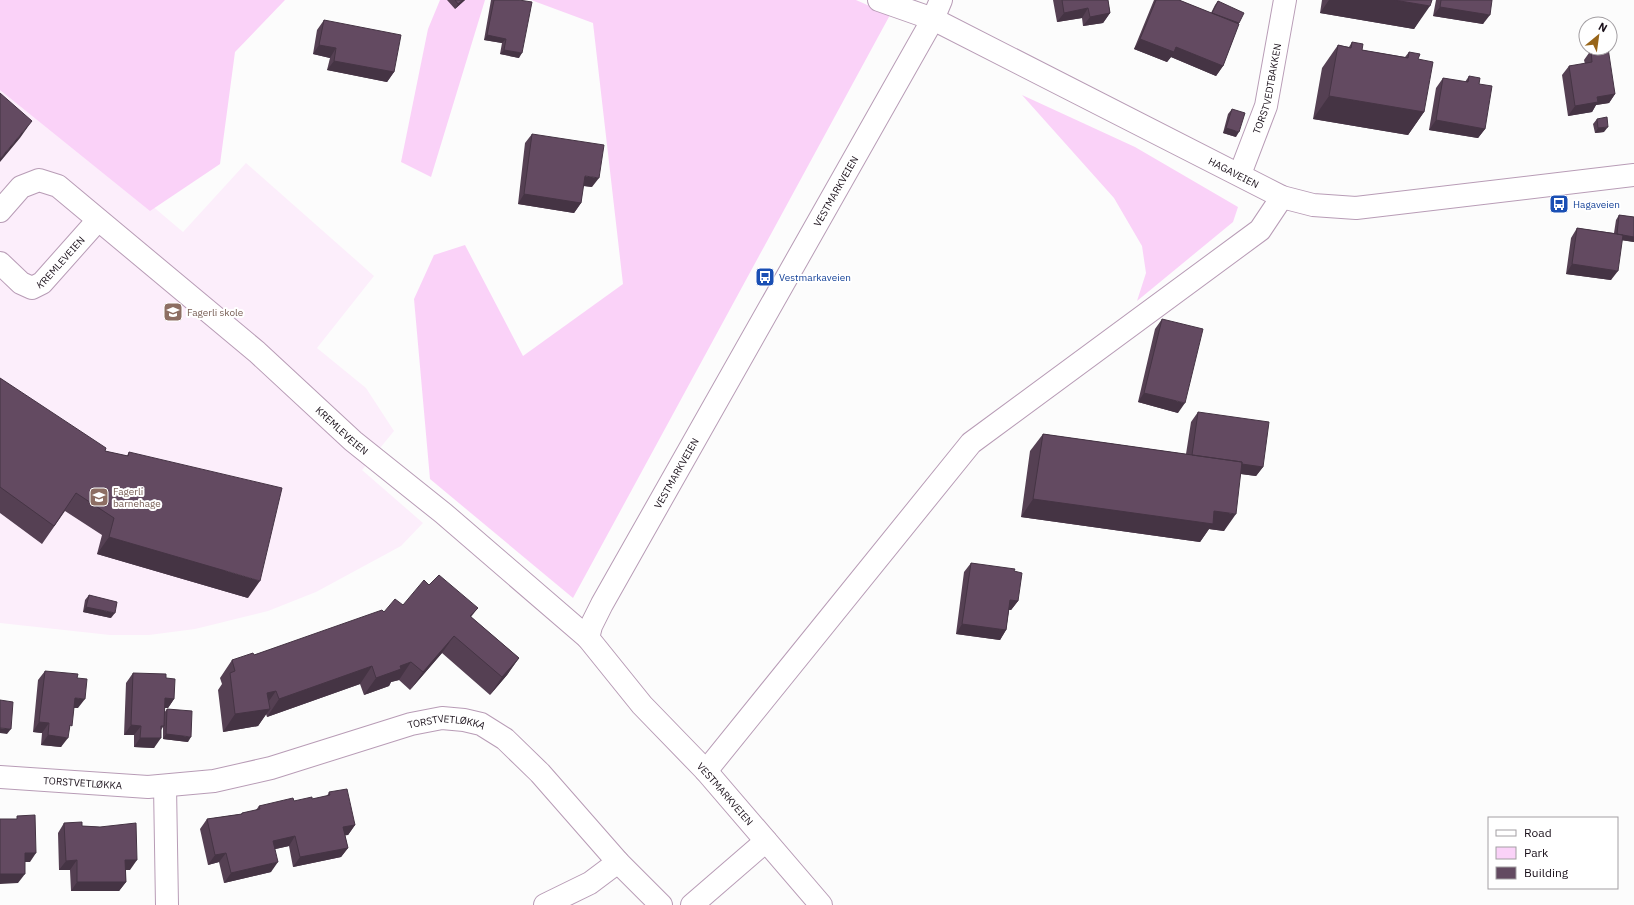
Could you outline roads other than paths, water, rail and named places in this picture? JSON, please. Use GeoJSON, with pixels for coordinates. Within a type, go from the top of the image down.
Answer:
{"type":"FeatureCollection","features":[{"type":"Feature","properties":{"kind":"street","name":"HAGAVEIEN"},"geometry":{"type":"LineString","coordinates":[[880,0],[937,9],[1282,197],[1313,205],[1356,208],[1634,175]]}},
{"type":"Feature","properties":{"kind":"street","name":"TORSTVEDTBAKKEN"},"geometry":{"type":"LineString","coordinates":[[1240,174],[1266,106],[1285,0]]}},
{"type":"Feature","properties":{"kind":"street","name":"VESTMARKVEIEN"},"geometry":{"type":"LineString","coordinates":[[821,905],[706,771],[642,705],[588,638],[591,626],[602,604],[937,9]]}},
{"type":"Feature","properties":{"kind":"street","name":"KREMLEVEIEN"},"geometry":{"type":"LineString","coordinates":[[0,211],[21,186],[39,180],[58,186],[257,352],[353,441],[443,513],[588,638]]}},
{"type":"Feature","properties":{"kind":"street"},"geometry":{"type":"LineString","coordinates":[[706,771],[971,443],[1260,230],[1282,197]]}},
{"type":"Feature","properties":{"kind":"street","name":"KREMLEVEIEN"},"geometry":{"type":"LineString","coordinates":[[0,263],[21,283],[32,288],[42,284],[98,220]]}},
{"type":"Feature","properties":{"kind":"street","name":"TORSTVETLØKKA"},"geometry":{"type":"LineString","coordinates":[[0,777],[148,787],[214,781],[271,768],[410,724],[442,718],[464,720],[481,724],[505,739],[540,773],[618,862],[660,905]]}},
{"type":"Feature","properties":{"kind":"street"},"geometry":{"type":"LineString","coordinates":[[165,786],[167,905]]}},
{"type":"Feature","properties":{"kind":"street"},"geometry":{"type":"LineString","coordinates":[[692,905],[766,841]]}},
{"type":"Feature","properties":{"kind":"street"},"geometry":{"type":"LineString","coordinates":[[545,905],[590,883],[618,862]]}},
{"type":"Feature","properties":{"kind":"place","name":"Hagaveien"},"geometry":{"type":"Point","coordinates":[1559,204]}},
{"type":"Feature","properties":{"kind":"place","name":"Vestmarkaveien"},"geometry":{"type":"Point","coordinates":[765,277]}},
{"type":"Feature","properties":{"kind":"place","name":"Fagerli skole"},"geometry":{"type":"Point","coordinates":[173,312]}},
{"type":"Feature","properties":{"kind":"place","name":"Fagerli barnehage"},"geometry":{"type":"Point","coordinates":[99,497]}}]}
